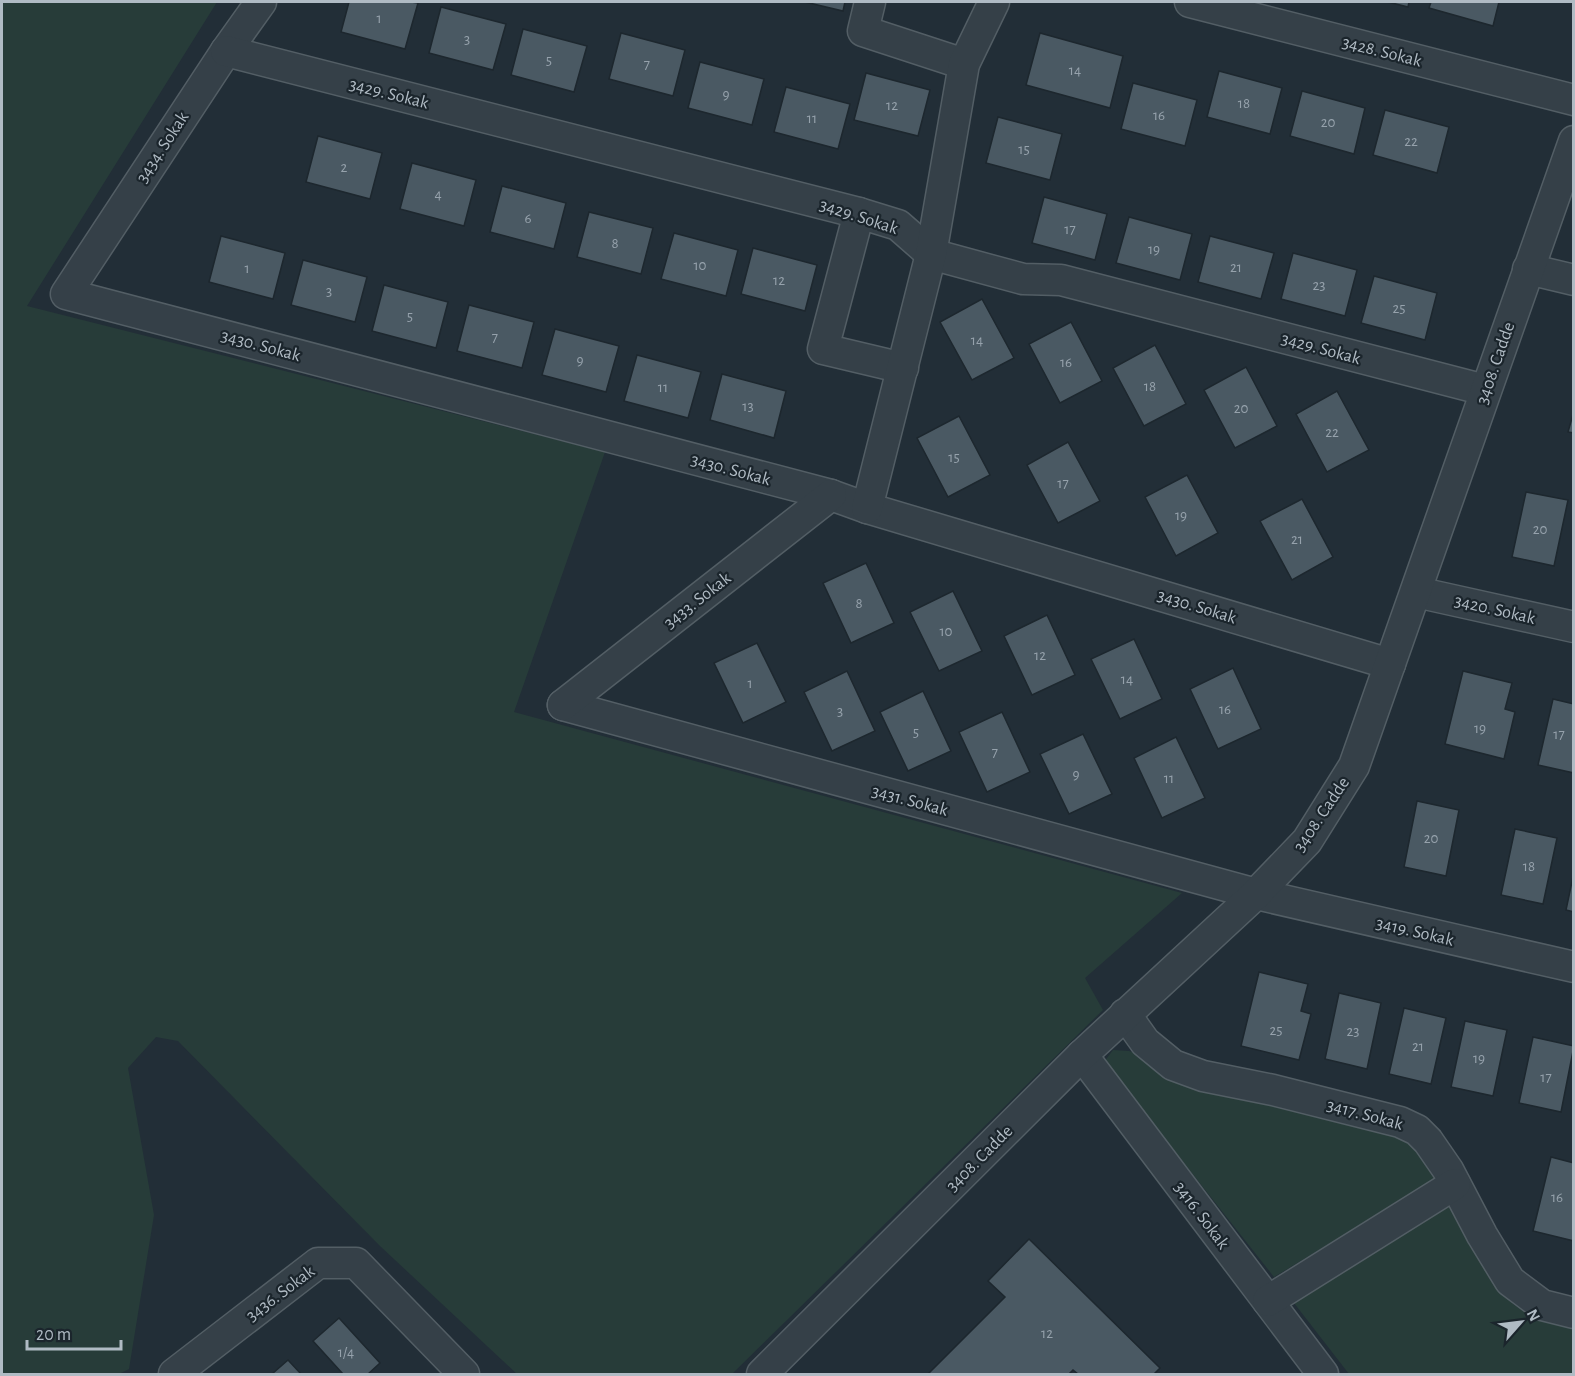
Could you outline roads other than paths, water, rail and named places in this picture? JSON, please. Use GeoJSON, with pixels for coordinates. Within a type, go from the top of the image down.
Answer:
{"type":"FeatureCollection","features":[{"type":"Feature","properties":{"kind":"street","name":"3434. Sokak"},"geometry":{"type":"LineString","coordinates":[[66,294],[226,51],[261,2]]}},
{"type":"Feature","properties":{"kind":"street"},"geometry":{"type":"LineString","coordinates":[[870,2],[863,31],[964,64]]}},
{"type":"Feature","properties":{"kind":"street"},"geometry":{"type":"LineString","coordinates":[[867,508],[931,254],[964,64],[994,2]]}},
{"type":"Feature","properties":{"kind":"street","name":"3428. Sokak"},"geometry":{"type":"LineString","coordinates":[[1190,2],[1574,100]]}},
{"type":"Feature","properties":{"kind":"street","name":"3429. Sokak"},"geometry":{"type":"LineString","coordinates":[[226,51],[859,213],[898,225],[931,254],[1023,279],[1061,280],[1485,390]]}},
{"type":"Feature","properties":{"kind":"street","name":"3408. Cadde"},"geometry":{"type":"LineString","coordinates":[[762,1374],[1125,1014],[1256,894],[1307,842],[1354,766],[1574,141]]}},
{"type":"Feature","properties":{"kind":"street"},"geometry":{"type":"LineString","coordinates":[[859,213],[823,349],[903,368]]}},
{"type":"Feature","properties":{"kind":"street"},"geometry":{"type":"LineString","coordinates":[[1528,269],[1574,280]]}},
{"type":"Feature","properties":{"kind":"street","name":"3430. Sokak"},"geometry":{"type":"LineString","coordinates":[[66,294],[831,495],[867,508],[1390,664]]}},
{"type":"Feature","properties":{"kind":"street","name":"3433. Sokak"},"geometry":{"type":"LineString","coordinates":[[563,705],[831,495]]}},
{"type":"Feature","properties":{"kind":"street","name":"3420. Sokak"},"geometry":{"type":"LineString","coordinates":[[1416,592],[1574,627]]}},
{"type":"Feature","properties":{"kind":"street","name":"3431. Sokak"},"geometry":{"type":"LineString","coordinates":[[563,705],[1256,894]]}},
{"type":"Feature","properties":{"kind":"street","name":"3419. Sokak"},"geometry":{"type":"LineString","coordinates":[[1256,894],[1574,967]]}},
{"type":"Feature","properties":{"kind":"street","name":"3417. Sokak"},"geometry":{"type":"LineString","coordinates":[[1125,1014],[1145,1042],[1173,1065],[1203,1076],[1273,1090],[1400,1122],[1417,1130],[1428,1141],[1455,1184],[1510,1281],[1542,1305],[1574,1313]]}},
{"type":"Feature","properties":{"kind":"street","name":"3416. Sokak"},"geometry":{"type":"LineString","coordinates":[[1082,1056],[1323,1374]]}},
{"type":"Feature","properties":{"kind":"street"},"geometry":{"type":"LineString","coordinates":[[1268,1301],[1455,1184]]}},
{"type":"Feature","properties":{"kind":"street","name":"3436. Sokak"},"geometry":{"type":"LineString","coordinates":[[174,1374],[318,1263],[356,1263],[464,1374]]}}]}
